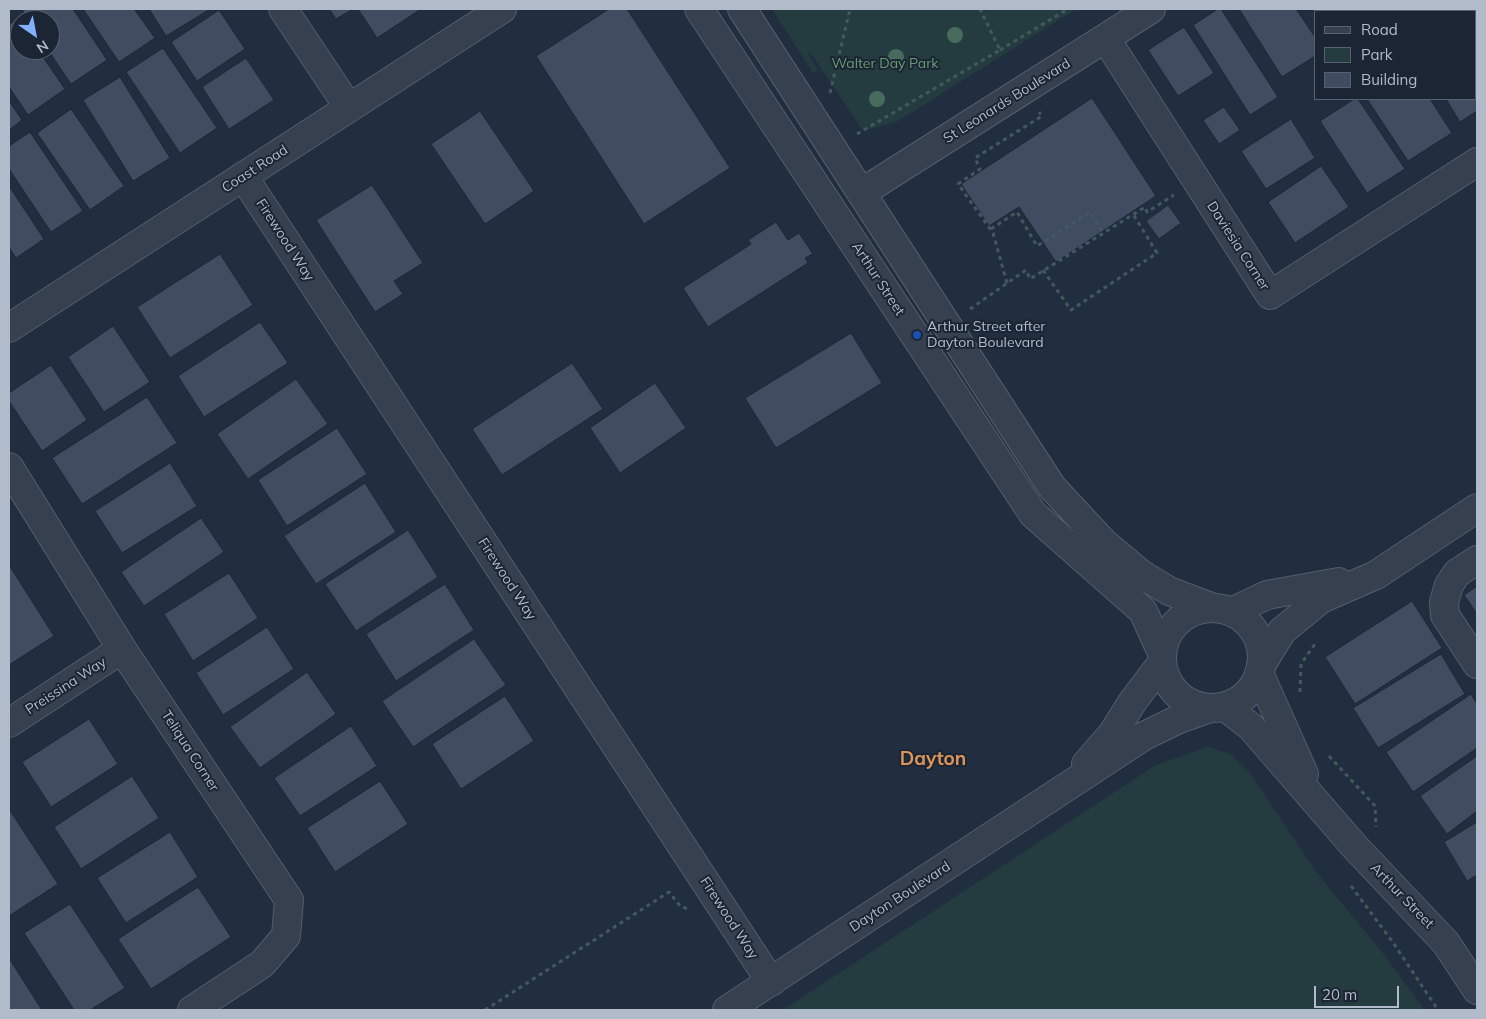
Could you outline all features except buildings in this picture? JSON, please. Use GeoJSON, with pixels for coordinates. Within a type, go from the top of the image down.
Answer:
{"type":"FeatureCollection","features":[{"type":"Feature","properties":{"kind":"street"},"geometry":{"type":"LineString","coordinates":[[283,9],[349,108]]}},
{"type":"Feature","properties":{"kind":"street","name":"Arthur Street"},"geometry":{"type":"LineString","coordinates":[[699,9],[1033,514],[1143,611],[1162,658]]}},
{"type":"Feature","properties":{"kind":"street"},"geometry":{"type":"LineString","coordinates":[[742,9],[1052,487],[1104,543],[1141,574],[1169,591],[1239,616],[1253,630],[1260,648],[1260,669]]}},
{"type":"Feature","properties":{"kind":"street","name":"St Leonards Boulevard"},"geometry":{"type":"LineString","coordinates":[[862,193],[1151,9]]}},
{"type":"Feature","properties":{"kind":"street","name":"Coast Road"},"geometry":{"type":"LineString","coordinates":[[9,328],[497,10]]}},
{"type":"Feature","properties":{"kind":"street","name":"Daviesia Corner"},"geometry":{"type":"LineString","coordinates":[[1106,39],[1270,295],[1477,162]]}},
{"type":"Feature","properties":{"kind":"street","name":"Firewood Way"},"geometry":{"type":"LineString","coordinates":[[243,176],[771,982]]}},
{"type":"Feature","properties":{"kind":"street","name":"Teliqua Corner"},"geometry":{"type":"LineString","coordinates":[[9,467],[122,648],[289,900],[286,936],[262,964],[192,1010]]}},
{"type":"Feature","properties":{"kind":"street"},"geometry":{"type":"LineString","coordinates":[[1376,575],[1267,595],[1222,610],[1196,611],[1180,620],[1168,634],[1162,658],[1168,682],[1178,694],[1190,703],[1215,707],[1229,705],[1251,689],[1260,669],[1282,631],[1287,626],[1321,599],[1376,575],[1477,508]]}},
{"type":"Feature","properties":{"kind":"street"},"geometry":{"type":"LineString","coordinates":[[1477,560],[1457,573],[1449,585],[1444,602],[1445,615],[1477,664]]}},
{"type":"Feature","properties":{"kind":"street","name":"Preissina Way"},"geometry":{"type":"LineString","coordinates":[[9,723],[122,648]]}},
{"type":"Feature","properties":{"kind":"street","name":"Dayton Boulevard"},"geometry":{"type":"LineString","coordinates":[[1073,784],[1093,754],[1113,733],[1162,658]]}},
{"type":"Feature","properties":{"kind":"street","name":"Arthur Street"},"geometry":{"type":"LineString","coordinates":[[1260,669],[1292,749],[1320,807]]}},
{"type":"Feature","properties":{"kind":"street","name":"Arthur Street"},"geometry":{"type":"LineString","coordinates":[[1215,707],[1228,709],[1244,720],[1377,870],[1446,942],[1477,990]]}},
{"type":"Feature","properties":{"kind":"street","name":"Dayton Boulevard"},"geometry":{"type":"LineString","coordinates":[[727,1010],[1144,736],[1179,719],[1215,707]]}},
{"type":"Feature","properties":{"kind":"path"},"geometry":{"type":"LineString","coordinates":[[821,130],[850,9]]}},
{"type":"Feature","properties":{"kind":"path"},"geometry":{"type":"LineString","coordinates":[[980,9],[1000,50]]}},
{"type":"Feature","properties":{"kind":"path"},"geometry":{"type":"LineString","coordinates":[[856,134],[920,100],[1068,9]]}},
{"type":"Feature","properties":{"kind":"path"},"geometry":{"type":"LineString","coordinates":[[1007,284],[991,229],[958,184],[980,169],[975,158],[1042,116],[1037,109]]}},
{"type":"Feature","properties":{"kind":"path"},"geometry":{"type":"LineString","coordinates":[[962,314],[1026,270],[1030,278],[1145,207],[1148,212],[1182,190]]}},
{"type":"Feature","properties":{"kind":"path"},"geometry":{"type":"LineString","coordinates":[[991,229],[1017,212],[1037,246],[1090,212],[1103,233]]}},
{"type":"Feature","properties":{"kind":"path"},"geometry":{"type":"LineString","coordinates":[[1043,270],[1070,310],[1158,253],[1133,214]]}},
{"type":"Feature","properties":{"kind":"path"},"geometry":{"type":"LineString","coordinates":[[1287,626],[1306,655]]}},
{"type":"Feature","properties":{"kind":"path"},"geometry":{"type":"LineString","coordinates":[[1300,695],[1301,664],[1319,638]]}},
{"type":"Feature","properties":{"kind":"path"},"geometry":{"type":"LineString","coordinates":[[1324,747],[1341,771],[1375,806],[1377,870]]}},
{"type":"Feature","properties":{"kind":"path"},"geometry":{"type":"LineString","coordinates":[[1345,878],[1392,941],[1438,1010]]}},
{"type":"Feature","properties":{"kind":"path"},"geometry":{"type":"LineString","coordinates":[[485,1010],[669,892],[681,908],[694,910]]}},
{"type":"Feature","properties":{"kind":"green space","name":"Walter Day Park"},"geometry":{"type":"Polygon","coordinates":[[[772,9],[1076,9],[898,121],[863,131],[810,52],[808,54],[818,70],[813,73],[772,9]]]}},
{"type":"Feature","properties":{"kind":"green space"},"geometry":{"type":"Polygon","coordinates":[[[1208,747],[1230,754],[1249,772],[1317,873],[1382,952],[1425,1010],[783,1010],[1156,765],[1208,747]]]}},
{"type":"Feature","properties":{"kind":"place","name":"Arthur Street after Dayton Boulevard"},"geometry":{"type":"Point","coordinates":[917,335]}},
{"type":"Feature","properties":{"kind":"district","name":"Dayton"},"geometry":{"type":"Point","coordinates":[933,759]}}]}
